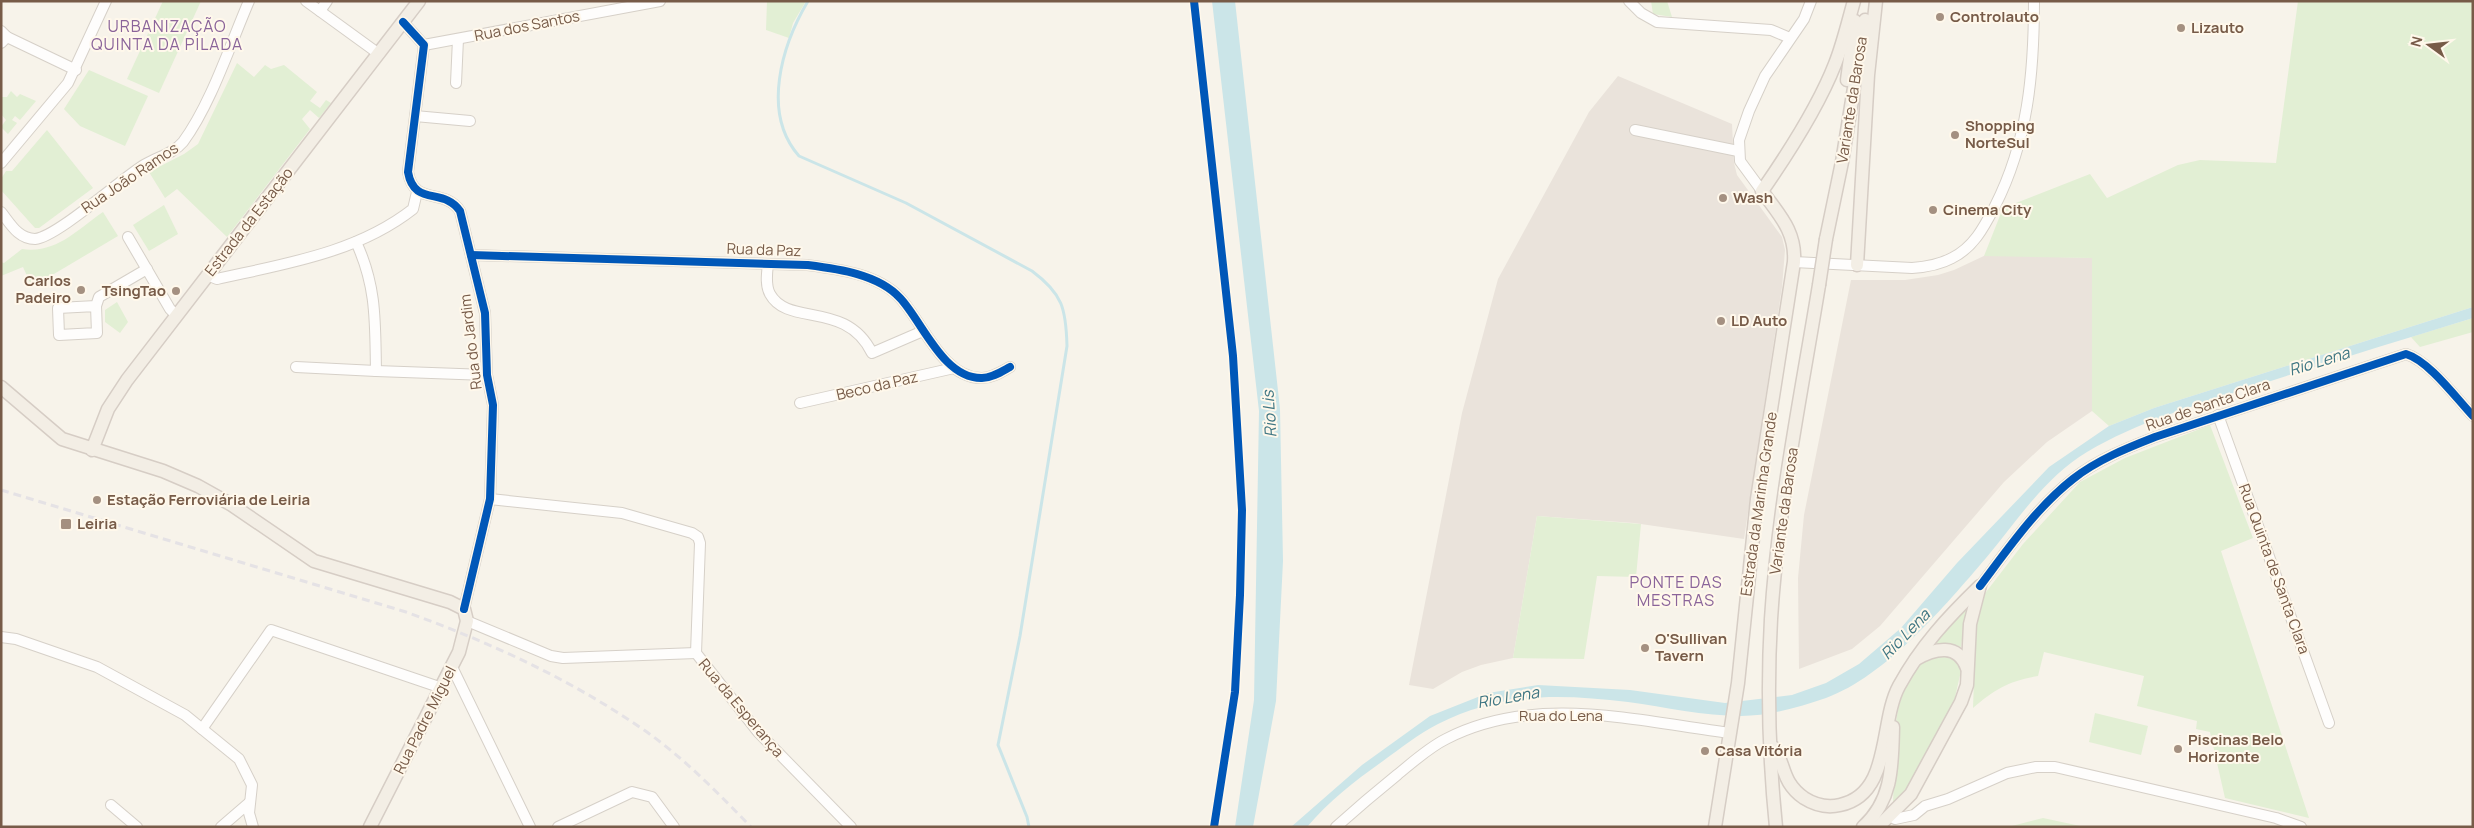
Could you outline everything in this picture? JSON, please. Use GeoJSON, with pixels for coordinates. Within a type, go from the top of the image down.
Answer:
{"type":"FeatureCollection","features":[{"type":"Feature","properties":{"kind":"main road","name":"Estrada da Estação"},"geometry":{"type":"LineString","coordinates":[[92,450],[108,409],[176,315],[419,1]]}},
{"type":"Feature","properties":{"kind":"main road"},"geometry":{"type":"LineString","coordinates":[[1762,191],[1780,165],[1827,80],[1839,52],[1854,1]]}},
{"type":"Feature","properties":{"kind":"main road","name":"Variante da Barosa"},"geometry":{"type":"LineString","coordinates":[[1833,199],[1834,162],[1857,1]]}},
{"type":"Feature","properties":{"kind":"main road","name":"Variante da Barosa"},"geometry":{"type":"LineString","coordinates":[[1776,827],[1770,743],[1769,664],[1774,582],[1785,499],[1826,240],[1842,162],[1870,1]]}},
{"type":"Feature","properties":{"kind":"main road"},"geometry":{"type":"LineString","coordinates":[[1857,265],[1869,66],[1876,1]]}},
{"type":"Feature","properties":{"kind":"main road","name":"Estrada da Marinha Grande"},"geometry":{"type":"LineString","coordinates":[[1715,827],[1737,690],[1757,499],[1794,262],[1795,244],[1791,233],[1762,191]]}},
{"type":"Feature","properties":{"kind":"main road"},"geometry":{"type":"LineString","coordinates":[[1,387],[57,436],[92,450],[168,473],[198,486],[232,505],[298,552],[321,564],[450,602],[466,615]]}},
{"type":"Feature","properties":{"kind":"main road"},"geometry":{"type":"LineString","coordinates":[[1770,743],[1775,748],[1787,779],[1800,794],[1820,805],[1832,807],[1844,804],[1862,794],[1877,772],[1887,719],[1894,697],[1914,660],[1923,646],[1980,586]]}},
{"type":"Feature","properties":{"kind":"main road"},"geometry":{"type":"LineString","coordinates":[[1878,827],[1887,821],[1911,794],[1961,702],[1967,685],[1970,624],[1980,586]]}},
{"type":"Feature","properties":{"kind":"main road","name":"Rua Padre Miguel"},"geometry":{"type":"LineString","coordinates":[[370,827],[452,667],[463,642],[466,615]]}},
{"type":"Feature","properties":{"kind":"main road"},"geometry":{"type":"LineString","coordinates":[[1914,660],[1932,650],[1949,649],[1961,657],[1968,671]]}},
{"type":"Feature","properties":{"kind":"main road"},"geometry":{"type":"LineString","coordinates":[[1887,821],[1888,790],[1893,759],[1894,697]]}},
{"type":"Feature","properties":{"kind":"main road"},"geometry":{"type":"LineString","coordinates":[[1863,827],[1880,808],[1888,790]]}},
{"type":"Feature","properties":{"kind":"street"},"geometry":{"type":"LineString","coordinates":[[1,162],[68,83],[76,70],[106,1]]}},
{"type":"Feature","properties":{"kind":"street","name":"Rua João Ramos"},"geometry":{"type":"LineString","coordinates":[[1,212],[21,235],[28,238],[43,237],[102,198],[144,165],[176,149],[183,142],[206,100],[249,1]]}},
{"type":"Feature","properties":{"kind":"street"},"geometry":{"type":"LineString","coordinates":[[306,1],[379,54]]}},
{"type":"Feature","properties":{"kind":"street"},"geometry":{"type":"LineString","coordinates":[[320,11],[327,1]]}},
{"type":"Feature","properties":{"kind":"street","name":"Rua dos Santos"},"geometry":{"type":"LineString","coordinates":[[424,45],[660,1]]}},
{"type":"Feature","properties":{"kind":"street"},"geometry":{"type":"LineString","coordinates":[[1630,1],[1641,13],[1657,22],[1771,30],[1790,38]]}},
{"type":"Feature","properties":{"kind":"street"},"geometry":{"type":"LineString","coordinates":[[1762,191],[1744,167],[1738,151],[1742,130],[1757,92],[1804,19],[1811,1]]}},
{"type":"Feature","properties":{"kind":"street"},"geometry":{"type":"LineString","coordinates":[[1794,262],[1929,267],[1953,258],[1980,234],[2006,181],[2024,128],[2034,54],[2034,1]]}},
{"type":"Feature","properties":{"kind":"street"},"geometry":{"type":"LineString","coordinates":[[207,275],[217,279],[309,259],[356,242],[412,209],[417,192],[410,181],[408,172],[424,45],[404,22]]}},
{"type":"Feature","properties":{"kind":"street"},"geometry":{"type":"LineString","coordinates":[[3,37],[76,70]]}},
{"type":"Feature","properties":{"kind":"street"},"geometry":{"type":"LineString","coordinates":[[456,83],[458,39]]}},
{"type":"Feature","properties":{"kind":"street"},"geometry":{"type":"LineString","coordinates":[[414,116],[470,121]]}},
{"type":"Feature","properties":{"kind":"street"},"geometry":{"type":"LineString","coordinates":[[1635,130],[1738,151]]}},
{"type":"Feature","properties":{"kind":"street","name":"Rua do Jardim"},"geometry":{"type":"LineString","coordinates":[[417,192],[444,198],[457,207],[485,312],[487,375],[493,405],[490,499],[466,615]]}},
{"type":"Feature","properties":{"kind":"street"},"geometry":{"type":"LineString","coordinates":[[128,237],[170,309],[176,315]]}},
{"type":"Feature","properties":{"kind":"street"},"geometry":{"type":"LineString","coordinates":[[356,242],[371,278],[374,304],[376,371]]}},
{"type":"Feature","properties":{"kind":"street","name":"Rua da Paz"},"geometry":{"type":"LineString","coordinates":[[471,255],[768,264],[832,268],[872,280],[900,297],[923,331],[954,368],[969,376],[981,378],[993,376],[1010,367]]}},
{"type":"Feature","properties":{"kind":"street"},"geometry":{"type":"LineString","coordinates":[[768,264],[766,282],[769,293],[776,302],[794,311],[835,320],[848,325],[867,342],[872,353],[923,331]]}},
{"type":"Feature","properties":{"kind":"street"},"geometry":{"type":"LineString","coordinates":[[96,306],[58,308],[60,335],[97,333],[96,306],[99,297],[147,270]]}},
{"type":"Feature","properties":{"kind":"street","name":"Rua de Santa Clara"},"geometry":{"type":"LineString","coordinates":[[1980,586],[2039,512],[2074,479],[2125,449],[2218,415],[2406,354],[2414,357],[2426,367],[2473,416]]}},
{"type":"Feature","properties":{"kind":"street"},"geometry":{"type":"LineString","coordinates":[[296,367],[487,375]]}},
{"type":"Feature","properties":{"kind":"street","name":"Beco da Paz"},"geometry":{"type":"LineString","coordinates":[[800,403],[954,368]]}},
{"type":"Feature","properties":{"kind":"street","name":"Rua Quinta de Santa Clara"},"geometry":{"type":"LineString","coordinates":[[2218,415],[2329,723]]}},
{"type":"Feature","properties":{"kind":"street","name":"Rua da Esperança"},"geometry":{"type":"LineString","coordinates":[[490,499],[622,513],[675,528],[698,537],[700,543],[696,653],[758,732],[850,827]]}},
{"type":"Feature","properties":{"kind":"street"},"geometry":{"type":"LineString","coordinates":[[466,615],[551,656],[563,658],[696,653]]}},
{"type":"Feature","properties":{"kind":"street"},"geometry":{"type":"LineString","coordinates":[[202,729],[271,630],[442,688]]}},
{"type":"Feature","properties":{"kind":"street"},"geometry":{"type":"LineString","coordinates":[[1,637],[16,639],[97,667],[185,715],[239,759],[252,785],[249,813],[253,827]]}},
{"type":"Feature","properties":{"kind":"street"},"geometry":{"type":"LineString","coordinates":[[452,667],[530,827]]}},
{"type":"Feature","properties":{"kind":"street","name":"Rua do Lena"},"geometry":{"type":"LineString","coordinates":[[1336,827],[1420,757],[1444,740],[1466,729],[1506,718],[1523,714],[1587,714],[1731,729]]}},
{"type":"Feature","properties":{"kind":"street"},"geometry":{"type":"LineString","coordinates":[[1887,821],[1914,816],[1925,806],[1948,799],[2007,773],[2036,767],[2056,767],[2276,818],[2301,827]]}},
{"type":"Feature","properties":{"kind":"street"},"geometry":{"type":"LineString","coordinates":[[558,827],[632,792],[652,797],[674,827]]}},
{"type":"Feature","properties":{"kind":"street"},"geometry":{"type":"LineString","coordinates":[[1911,794],[1925,806]]}},
{"type":"Feature","properties":{"kind":"street"},"geometry":{"type":"LineString","coordinates":[[221,827],[250,802]]}},
{"type":"Feature","properties":{"kind":"street"},"geometry":{"type":"LineString","coordinates":[[111,805],[137,827]]}},
{"type":"Feature","properties":{"kind":"shaded area"},"geometry":{"type":"Polygon","coordinates":[[[1618,76],[1732,124],[1734,163],[1737,175],[1782,237],[1785,250],[1782,287],[1744,539],[1634,523],[1537,516],[1513,658],[1481,665],[1462,672],[1433,689],[1409,685],[1462,413],[1498,279],[1589,112],[1618,76]]]}},
{"type":"Feature","properties":{"kind":"shaded area"},"geometry":{"type":"Polygon","coordinates":[[[1986,255],[2092,258],[2092,411],[2047,442],[2004,482],[1880,626],[1852,649],[1799,669],[1798,578],[1804,515],[1851,280],[1905,280],[1938,275],[1954,270],[1986,255]]]}},
{"type":"Feature","properties":{"kind":"green space"},"geometry":{"type":"Polygon","coordinates":[[[163,1],[201,1],[159,93],[127,79],[163,1]]]}},
{"type":"Feature","properties":{"kind":"green space"},"geometry":{"type":"Polygon","coordinates":[[[767,1],[806,1],[793,23],[789,38],[766,30],[767,1]]]}},
{"type":"Feature","properties":{"kind":"green space"},"geometry":{"type":"Polygon","coordinates":[[[1651,1],[1667,1],[1672,17],[1653,14],[1651,1]]]}},
{"type":"Feature","properties":{"kind":"green space"},"geometry":{"type":"Polygon","coordinates":[[[2298,1],[2473,1],[2473,307],[2154,408],[2109,426],[2092,411],[2092,258],[1984,256],[2003,208],[2090,174],[2107,198],[2178,165],[2200,160],[2276,163],[2298,1]]]}},
{"type":"Feature","properties":{"kind":"green space"},"geometry":{"type":"Polygon","coordinates":[[[237,63],[254,77],[265,65],[271,69],[284,65],[317,92],[310,101],[320,108],[326,100],[331,103],[319,118],[310,110],[302,119],[310,129],[227,237],[177,189],[165,198],[149,172],[184,154],[198,144],[237,63]]]}},
{"type":"Feature","properties":{"kind":"green space"},"geometry":{"type":"Polygon","coordinates":[[[89,70],[148,96],[125,146],[80,126],[64,109],[89,70]]]}},
{"type":"Feature","properties":{"kind":"green space"},"geometry":{"type":"Polygon","coordinates":[[[11,91],[17,97],[20,94],[36,101],[20,120],[15,116],[12,120],[17,123],[8,134],[1,127],[6,120],[1,114],[1,97],[7,97],[11,91]]]}},
{"type":"Feature","properties":{"kind":"green space"},"geometry":{"type":"Polygon","coordinates":[[[47,130],[93,188],[39,228],[35,228],[1,190],[1,179],[6,171],[12,171],[47,130]]]}},
{"type":"Feature","properties":{"kind":"green space"},"geometry":{"type":"Polygon","coordinates":[[[164,205],[178,234],[149,251],[133,225],[164,205]]]}},
{"type":"Feature","properties":{"kind":"green space"},"geometry":{"type":"Polygon","coordinates":[[[103,212],[118,236],[32,287],[23,267],[1,276],[1,262],[4,263],[22,249],[34,250],[56,244],[75,233],[103,212]]]}},
{"type":"Feature","properties":{"kind":"green space"},"geometry":{"type":"Polygon","coordinates":[[[117,302],[128,322],[120,333],[105,322],[105,310],[117,302]]]}},
{"type":"Feature","properties":{"kind":"green space"},"geometry":{"type":"Polygon","coordinates":[[[2473,318],[2473,332],[2420,347],[2411,337],[2473,318]]]}},
{"type":"Feature","properties":{"kind":"green space"},"geometry":{"type":"Polygon","coordinates":[[[2210,425],[2253,538],[2221,551],[2309,818],[2225,798],[2210,732],[2196,729],[2197,721],[2137,706],[2144,676],[2044,652],[2038,676],[2019,680],[2003,687],[1973,708],[1976,623],[1983,596],[2023,544],[2080,482],[2125,458],[2210,425]]]}},
{"type":"Feature","properties":{"kind":"green space"},"geometry":{"type":"Polygon","coordinates":[[[1537,516],[1641,524],[1636,577],[1597,576],[1584,659],[1513,658],[1537,516]]]}},
{"type":"Feature","properties":{"kind":"green space"},"geometry":{"type":"Polygon","coordinates":[[[1967,605],[1961,647],[1949,643],[1932,645],[1967,605]]]}},
{"type":"Feature","properties":{"kind":"green space"},"geometry":{"type":"Polygon","coordinates":[[[1951,656],[1960,666],[1961,671],[1953,706],[1906,791],[1893,805],[1895,726],[1905,688],[1915,671],[1928,657],[1951,656]]]}},
{"type":"Feature","properties":{"kind":"green space"},"geometry":{"type":"Polygon","coordinates":[[[2095,713],[2148,726],[2141,755],[2089,742],[2095,713]]]}},
{"type":"Feature","properties":{"kind":"green space"},"geometry":{"type":"Polygon","coordinates":[[[2043,818],[2085,827],[2008,827],[2043,818]]]}},
{"type":"Feature","properties":{"kind":"water","name":"Rio Lis"},"geometry":{"type":"Polygon","coordinates":[[[1212,1],[1235,1],[1280,409],[1283,561],[1276,701],[1253,827],[1235,827],[1254,700],[1259,411],[1212,1]]]}},
{"type":"Feature","properties":{"kind":"water","name":"Rio Lena"},"geometry":{"type":"Polygon","coordinates":[[[2473,307],[2473,318],[2187,408],[2146,423],[2087,452],[2057,474],[2044,487],[1970,577],[1913,638],[1871,674],[1848,688],[1826,698],[1784,710],[1741,716],[1713,715],[1603,699],[1555,697],[1531,698],[1485,706],[1461,714],[1424,732],[1333,800],[1307,827],[1291,827],[1362,765],[1430,716],[1488,693],[1538,685],[1630,690],[1725,703],[1792,695],[1826,683],[1859,664],[1901,628],[1957,563],[2049,467],[2109,426],[2154,408],[2473,307]]]}},
{"type":"Feature","properties":{"kind":"waterway"},"geometry":{"type":"LineString","coordinates":[[808,1],[790,38],[784,58],[778,100],[781,120],[787,139],[799,156],[906,203],[1032,271],[1050,287],[1061,303],[1064,312],[1067,346],[1020,636],[998,745],[1027,817],[1029,827]]}},
{"type":"Feature","properties":{"kind":"railway"},"geometry":{"type":"LineString","coordinates":[[1,490],[406,612],[527,662],[585,693],[656,739],[712,787],[751,827]]}},
{"type":"Feature","properties":{"kind":"cycle path"},"geometry":{"type":"LineString","coordinates":[[1194,1],[1233,356],[1242,510],[1235,692],[1214,827]]}},
{"type":"Feature","properties":{"kind":"cycle path"},"geometry":{"type":"LineString","coordinates":[[403,22],[424,45],[408,172],[411,183],[416,189],[446,200],[460,211],[485,313],[487,375],[493,405],[490,499],[464,609]]}},
{"type":"Feature","properties":{"kind":"cycle path"},"geometry":{"type":"LineString","coordinates":[[471,255],[807,265],[832,268],[869,278],[891,290],[908,308],[945,359],[956,369],[968,376],[986,378],[1010,367]]}},
{"type":"Feature","properties":{"kind":"cycle path"},"geometry":{"type":"LineString","coordinates":[[1980,586],[2023,529],[2060,490],[2082,472],[2102,460],[2155,437],[2406,354],[2415,358],[2433,372],[2473,416]]}},
{"type":"Feature","properties":{"kind":"place","name":"Controlauto"},"geometry":{"type":"Point","coordinates":[1940,17]}},
{"type":"Feature","properties":{"kind":"place","name":"Lizauto"},"geometry":{"type":"Point","coordinates":[2181,28]}},
{"type":"Feature","properties":{"kind":"place","name":"Shopping NorteSul"},"geometry":{"type":"Point","coordinates":[1955,135]}},
{"type":"Feature","properties":{"kind":"place","name":"Wash"},"geometry":{"type":"Point","coordinates":[1723,198]}},
{"type":"Feature","properties":{"kind":"place","name":"Cinema City"},"geometry":{"type":"Point","coordinates":[1933,210]}},
{"type":"Feature","properties":{"kind":"place","name":"Carlos Padeiro"},"geometry":{"type":"Point","coordinates":[81,290]}},
{"type":"Feature","properties":{"kind":"place","name":"TsingTao"},"geometry":{"type":"Point","coordinates":[176,291]}},
{"type":"Feature","properties":{"kind":"place","name":"LD Auto"},"geometry":{"type":"Point","coordinates":[1721,321]}},
{"type":"Feature","properties":{"kind":"place","name":"Estação Ferroviária de Leiria"},"geometry":{"type":"Point","coordinates":[97,500]}},
{"type":"Feature","properties":{"kind":"place","name":"Leiria"},"geometry":{"type":"Point","coordinates":[66,524]}},
{"type":"Feature","properties":{"kind":"place","name":"O'Sullivan Tavern"},"geometry":{"type":"Point","coordinates":[1645,648]}},
{"type":"Feature","properties":{"kind":"place","name":"Piscinas Belo Horizonte"},"geometry":{"type":"Point","coordinates":[2178,749]}},
{"type":"Feature","properties":{"kind":"place","name":"Casa Vitória"},"geometry":{"type":"Point","coordinates":[1705,751]}},
{"type":"Feature","properties":{"kind":"district","name":"URBANIZAÇÃO QUINTA DA PILADA"},"geometry":{"type":"Point","coordinates":[167,35]}},
{"type":"Feature","properties":{"kind":"district","name":"PONTE DAS MESTRAS"},"geometry":{"type":"Point","coordinates":[1676,591]}}]}
